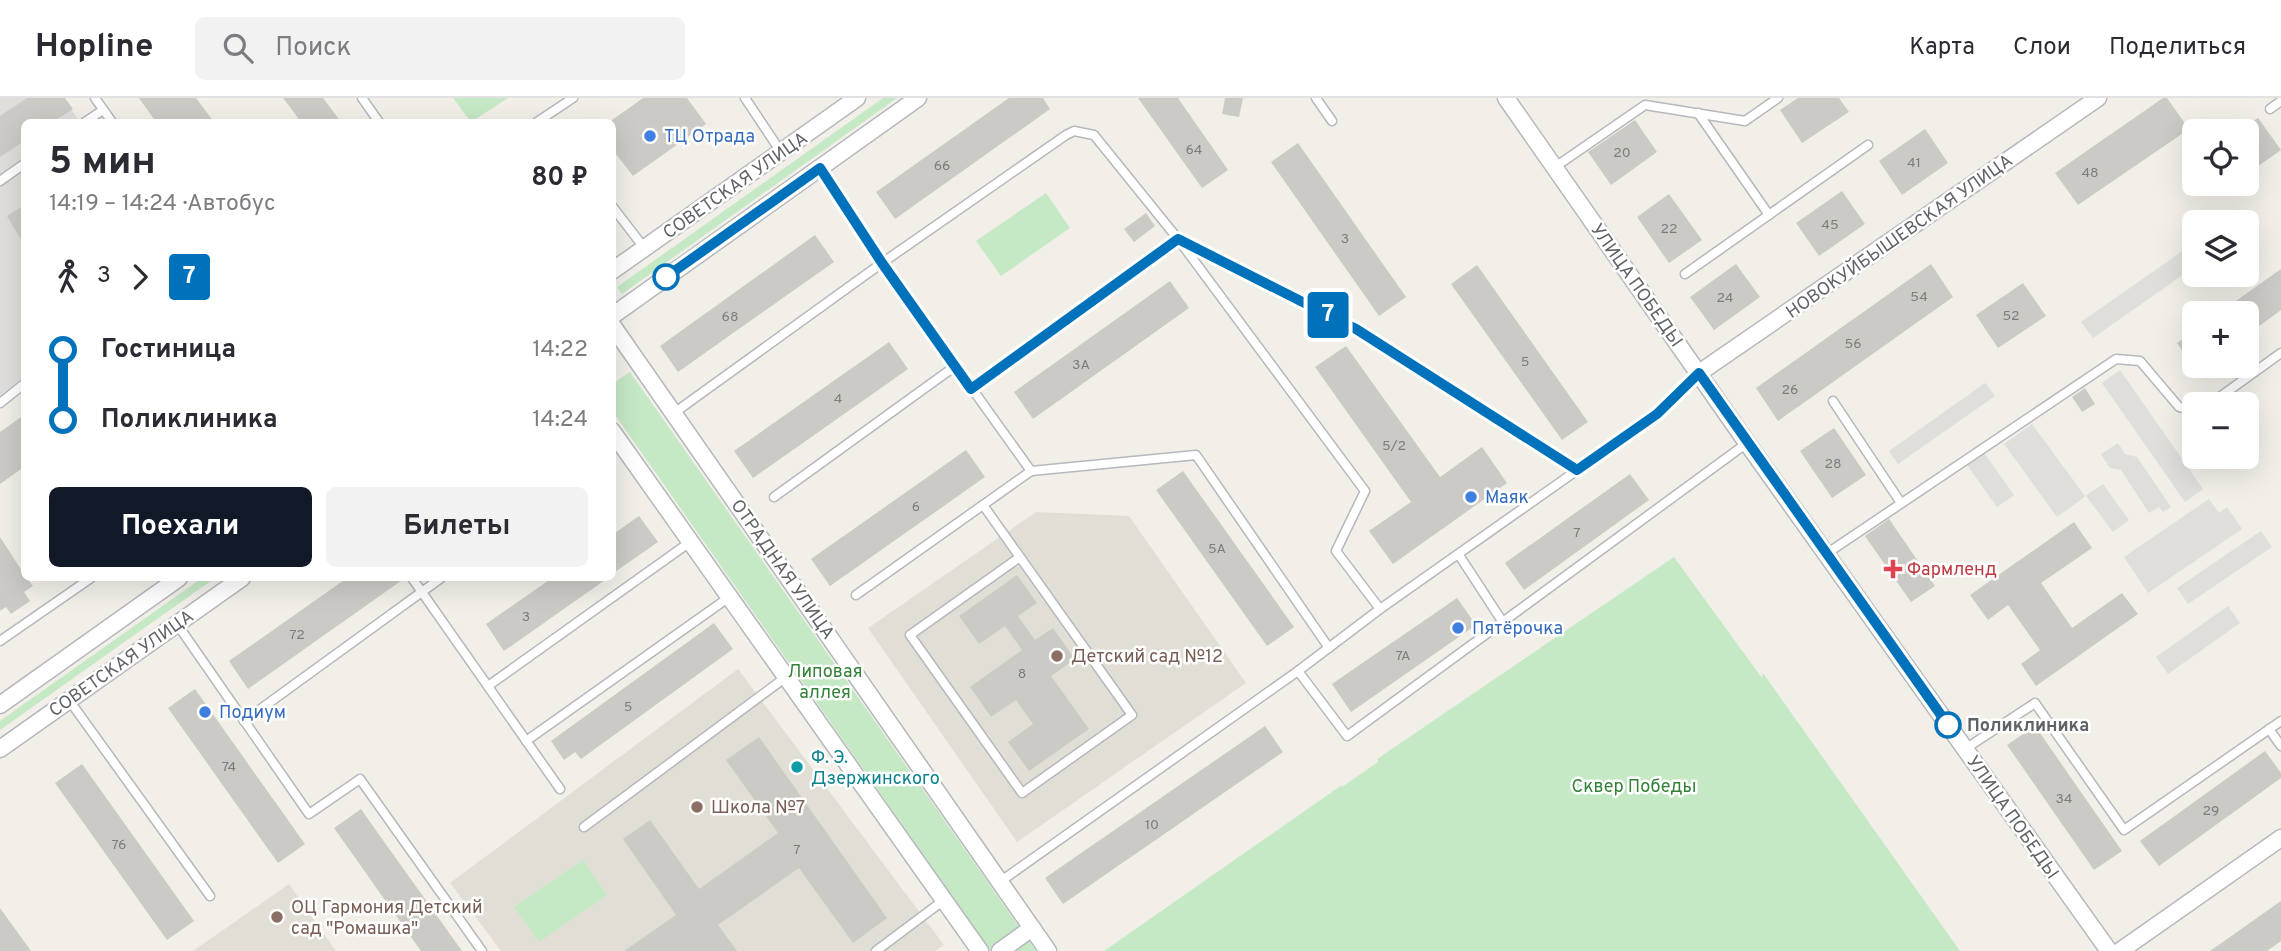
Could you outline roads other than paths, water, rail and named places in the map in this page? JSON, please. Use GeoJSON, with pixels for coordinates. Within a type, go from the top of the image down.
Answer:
{"type":"FeatureCollection","features":[{"type":"Feature","properties":{"kind":"street","name":"СОВЕТСКАЯ УЛИЦА"},"geometry":{"type":"LineString","coordinates":[[616,268],[857,98]]}},
{"type":"Feature","properties":{"kind":"street","name":"СОВЕТСКАЯ УЛИЦА"},"geometry":{"type":"LineString","coordinates":[[616,313],[918,98]]}},
{"type":"Feature","properties":{"kind":"street","name":"УЛИЦА ПОБЕДЫ"},"geometry":{"type":"LineString","coordinates":[[1506,98],[1747,443],[2109,951]]}},
{"type":"Feature","properties":{"kind":"street","name":"НОВОКУЙБЫШЕВСКАЯ УЛИЦА"},"geometry":{"type":"LineString","coordinates":[[1699,373],[2098,98]]}},
{"type":"Feature","properties":{"kind":"street","name":"ОТРАДНАЯ УЛИЦА"},"geometry":{"type":"LineString","coordinates":[[616,331],[1048,951]]}},
{"type":"Feature","properties":{"kind":"street"},"geometry":{"type":"LineString","coordinates":[[616,443],[690,541],[980,951]]}},
{"type":"Feature","properties":{"kind":"street","name":"СОВЕТСКАЯ УЛИЦА"},"geometry":{"type":"LineString","coordinates":[[0,705],[175,581]]}},
{"type":"Feature","properties":{"kind":"street","name":"СОВЕТСКАЯ УЛИЦА"},"geometry":{"type":"LineString","coordinates":[[0,749],[238,581]]}},
{"type":"Feature","properties":{"kind":"street"},"geometry":{"type":"LineString","coordinates":[[2120,951],[2281,838]]}},
{"type":"Feature","properties":{"kind":"street"},"geometry":{"type":"LineString","coordinates":[[1000,951],[1032,929]]}},
{"type":"Feature","properties":{"kind":"lane"},"geometry":{"type":"LineString","coordinates":[[95,98],[110,119]]}},
{"type":"Feature","properties":{"kind":"lane"},"geometry":{"type":"LineString","coordinates":[[362,98],[377,119]]}},
{"type":"Feature","properties":{"kind":"lane"},"geometry":{"type":"LineString","coordinates":[[549,119],[573,98]]}},
{"type":"Feature","properties":{"kind":"lane"},"geometry":{"type":"LineString","coordinates":[[745,98],[781,152]]}},
{"type":"Feature","properties":{"kind":"lane"},"geometry":{"type":"LineString","coordinates":[[1316,98],[1332,121]]}},
{"type":"Feature","properties":{"kind":"lane"},"geometry":{"type":"LineString","coordinates":[[1555,167],[1645,105],[1745,121],[1778,98]]}},
{"type":"Feature","properties":{"kind":"lane"},"geometry":{"type":"LineString","coordinates":[[2270,109],[2281,101]]}},
{"type":"Feature","properties":{"kind":"lane"},"geometry":{"type":"LineString","coordinates":[[90,119],[103,110]]}},
{"type":"Feature","properties":{"kind":"lane"},"geometry":{"type":"LineString","coordinates":[[1698,113],[1769,215]]}},
{"type":"Feature","properties":{"kind":"lane"},"geometry":{"type":"LineString","coordinates":[[674,413],[1054,143],[1074,131],[1094,135],[1178,239],[1365,491],[1336,551],[1380,609]]}},
{"type":"Feature","properties":{"kind":"lane"},"geometry":{"type":"LineString","coordinates":[[1685,274],[1868,145]]}},
{"type":"Feature","properties":{"kind":"lane"},"geometry":{"type":"LineString","coordinates":[[0,181],[21,166]]}},
{"type":"Feature","properties":{"kind":"lane"},"geometry":{"type":"LineString","coordinates":[[820,168],[954,367],[1031,471]]}},
{"type":"Feature","properties":{"kind":"lane"},"geometry":{"type":"LineString","coordinates":[[616,211],[645,249]]}},
{"type":"Feature","properties":{"kind":"lane"},"geometry":{"type":"LineString","coordinates":[[1178,239],[1356,329],[1577,470]]}},
{"type":"Feature","properties":{"kind":"lane"},"geometry":{"type":"LineString","coordinates":[[971,389],[1178,239]]}},
{"type":"Feature","properties":{"kind":"lane"},"geometry":{"type":"LineString","coordinates":[[2227,392],[2281,353]]}},
{"type":"Feature","properties":{"kind":"lane"},"geometry":{"type":"LineString","coordinates":[[1826,554],[2116,359],[2140,361],[2182,408]]}},
{"type":"Feature","properties":{"kind":"lane"},"geometry":{"type":"LineString","coordinates":[[774,497],[954,367]]}},
{"type":"Feature","properties":{"kind":"lane"},"geometry":{"type":"LineString","coordinates":[[1001,881],[1657,414],[1699,373]]}},
{"type":"Feature","properties":{"kind":"lane"},"geometry":{"type":"LineString","coordinates":[[0,403],[21,386]]}},
{"type":"Feature","properties":{"kind":"lane"},"geometry":{"type":"LineString","coordinates":[[1833,401],[1901,503]]}},
{"type":"Feature","properties":{"kind":"lane"},"geometry":{"type":"LineString","coordinates":[[1298,671],[1347,736],[1747,443]]}},
{"type":"Feature","properties":{"kind":"lane"},"geometry":{"type":"LineString","coordinates":[[856,595],[1031,471],[1196,456],[1329,648]]}},
{"type":"Feature","properties":{"kind":"lane"},"geometry":{"type":"LineString","coordinates":[[984,505],[1132,715],[1022,793],[911,635],[1020,557]]}},
{"type":"Feature","properties":{"kind":"lane"},"geometry":{"type":"LineString","coordinates":[[488,686],[690,541]]}},
{"type":"Feature","properties":{"kind":"lane"},"geometry":{"type":"LineString","coordinates":[[1459,555],[1502,621]]}},
{"type":"Feature","properties":{"kind":"lane"},"geometry":{"type":"LineString","coordinates":[[0,641],[87,581]]}},
{"type":"Feature","properties":{"kind":"lane"},"geometry":{"type":"LineString","coordinates":[[414,581],[560,789]]}},
{"type":"Feature","properties":{"kind":"lane"},"geometry":{"type":"LineString","coordinates":[[244,722],[437,581]]}},
{"type":"Feature","properties":{"kind":"lane"},"geometry":{"type":"LineString","coordinates":[[526,741],[728,598]]}},
{"type":"Feature","properties":{"kind":"lane"},"geometry":{"type":"LineString","coordinates":[[177,624],[309,814],[360,779],[482,951]]}},
{"type":"Feature","properties":{"kind":"lane"},"geometry":{"type":"LineString","coordinates":[[584,827],[786,677]]}},
{"type":"Feature","properties":{"kind":"lane"},"geometry":{"type":"LineString","coordinates":[[69,700],[210,896]]}},
{"type":"Feature","properties":{"kind":"lane"},"geometry":{"type":"LineString","coordinates":[[1965,749],[2035,703],[2124,830],[2281,721]]}},
{"type":"Feature","properties":{"kind":"lane"},"geometry":{"type":"LineString","coordinates":[[2269,729],[2281,746]]}},
{"type":"Feature","properties":{"kind":"lane"},"geometry":{"type":"LineString","coordinates":[[876,951],[944,900]]}},
{"type":"Feature","properties":{"kind":"place","name":"ТЦ Отрада"},"geometry":{"type":"Point","coordinates":[650,136]}},
{"type":"Feature","properties":{"kind":"place","name":"Маяк"},"geometry":{"type":"Point","coordinates":[1471,497]}},
{"type":"Feature","properties":{"kind":"place","name":"Фармленд"},"geometry":{"type":"Point","coordinates":[1893,569]}},
{"type":"Feature","properties":{"kind":"place","name":"Пятёрочка"},"geometry":{"type":"Point","coordinates":[1458,628]}},
{"type":"Feature","properties":{"kind":"place","name":"Детский сад №12"},"geometry":{"type":"Point","coordinates":[1057,656]}},
{"type":"Feature","properties":{"kind":"place","name":"Подиум"},"geometry":{"type":"Point","coordinates":[205,712]}},
{"type":"Feature","properties":{"kind":"place","name":"Поликлиника"},"geometry":{"type":"Point","coordinates":[1948,725]}},
{"type":"Feature","properties":{"kind":"place","name":"Ф. Э. Дзержинского"},"geometry":{"type":"Point","coordinates":[797,767]}},
{"type":"Feature","properties":{"kind":"place","name":"Школа №7"},"geometry":{"type":"Point","coordinates":[697,807]}},
{"type":"Feature","properties":{"kind":"place","name":"ОЦ Гармония Детский сад \"Ромашка\""},"geometry":{"type":"Point","coordinates":[277,917]}},
{"type":"Feature","properties":{"kind":"park label","name":"Липовая аллея"},"geometry":{"type":"Point","coordinates":[825,681]}},
{"type":"Feature","properties":{"kind":"park label","name":"Сквер Победы"},"geometry":{"type":"Point","coordinates":[1634,786]}}]}
